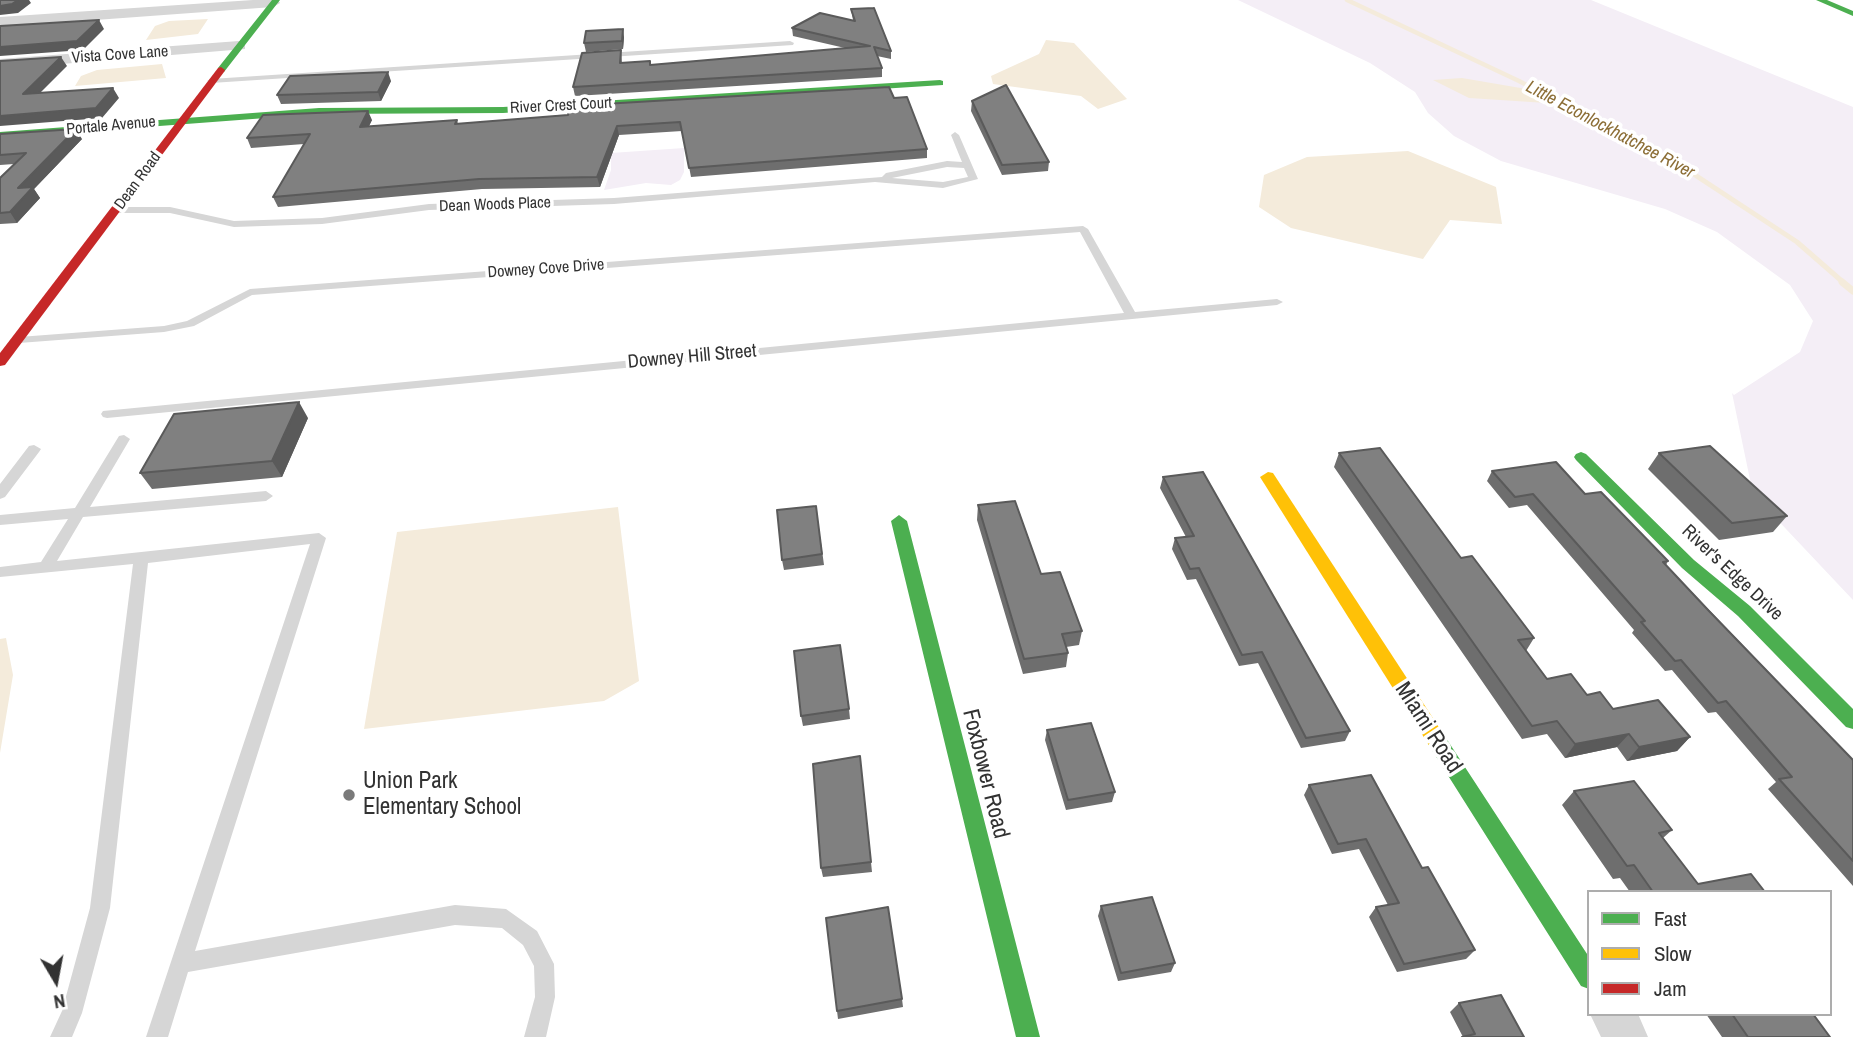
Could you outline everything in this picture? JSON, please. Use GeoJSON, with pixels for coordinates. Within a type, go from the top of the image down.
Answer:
{"type":"FeatureCollection","features":[{"type":"Feature","properties":{"kind":"street"},"geometry":{"type":"LineString","coordinates":[[1820,0],[1853,14]]}},
{"type":"Feature","properties":{"kind":"street"},"geometry":{"type":"LineString","coordinates":[[1846,0],[1853,3]]}},
{"type":"Feature","properties":{"kind":"street"},"geometry":{"type":"LineString","coordinates":[[0,22],[274,1]]}},
{"type":"Feature","properties":{"kind":"street","name":"Dean Road"},"geometry":{"type":"LineString","coordinates":[[0,362],[116,211],[181,120],[274,1]]}},
{"type":"Feature","properties":{"kind":"street","name":"Vista Cove Lane"},"geometry":{"type":"LineString","coordinates":[[0,64],[239,46]]}},
{"type":"Feature","properties":{"kind":"street","name":"River Crest Court"},"geometry":{"type":"LineString","coordinates":[[181,120],[373,109],[503,110],[940,83]]}},
{"type":"Feature","properties":{"kind":"street","name":"Portale Avenue"},"geometry":{"type":"LineString","coordinates":[[0,135],[181,120]]}},
{"type":"Feature","properties":{"kind":"street","name":"River's Edge Drive"},"geometry":{"type":"LineString","coordinates":[[1581,457],[1688,564],[1744,611],[1853,721]]}},
{"type":"Feature","properties":{"kind":"street","name":"Miami Road"},"geometry":{"type":"LineString","coordinates":[[1268,477],[1587,975]]}},
{"type":"Feature","properties":{"kind":"street","name":"Foxbower Road"},"geometry":{"type":"LineString","coordinates":[[899,521],[1028,1037]]}},
{"type":"Feature","properties":{"kind":"street"},"geometry":{"type":"LineString","coordinates":[[1613,1016],[1626,1037]]}},
{"type":"Feature","properties":{"kind":"lane"},"geometry":{"type":"LineString","coordinates":[[211,81],[790,43]]}},
{"type":"Feature","properties":{"kind":"lane"},"geometry":{"type":"LineString","coordinates":[[875,179],[943,185],[973,179],[955,135]]}},
{"type":"Feature","properties":{"kind":"lane"},"geometry":{"type":"LineString","coordinates":[[875,179],[947,164],[967,165]]}},
{"type":"Feature","properties":{"kind":"lane","name":"Dean Woods Place"},"geometry":{"type":"LineString","coordinates":[[116,211],[170,209],[234,224],[323,221],[429,207],[614,201],[875,179]]}},
{"type":"Feature","properties":{"kind":"lane","name":"Downey Cove Drive"},"geometry":{"type":"LineString","coordinates":[[17,340],[164,329],[190,324],[250,292],[1083,229],[1131,315]]}},
{"type":"Feature","properties":{"kind":"lane","name":"Downey Hill Street"},"geometry":{"type":"LineString","coordinates":[[107,414],[1277,302]]}},
{"type":"Feature","properties":{"kind":"lane"},"geometry":{"type":"LineString","coordinates":[[46,567],[124,439]]}},
{"type":"Feature","properties":{"kind":"lane"},"geometry":{"type":"LineString","coordinates":[[0,494],[34,449]]}},
{"type":"Feature","properties":{"kind":"lane"},"geometry":{"type":"LineString","coordinates":[[0,520],[266,496]]}},
{"type":"Feature","properties":{"kind":"lane"},"geometry":{"type":"LineString","coordinates":[[0,572],[319,538],[157,1037]]}},
{"type":"Feature","properties":{"kind":"lane"},"geometry":{"type":"LineString","coordinates":[[61,1037],[72,1013],[100,908],[141,558]]}},
{"type":"Feature","properties":{"kind":"lane"},"geometry":{"type":"LineString","coordinates":[[181,963],[454,915],[506,919],[530,938],[544,964],[545,997],[535,1037]]}},
{"type":"Feature","properties":{"kind":"shaded area"},"geometry":{"type":"Polygon","coordinates":[[[1238,0],[1591,0],[1853,107],[1853,600],[1753,494],[1732,393],[1734,395],[1800,352],[1813,321],[1790,285],[1717,232],[1665,209],[1501,161],[1454,136],[1428,113],[1415,92],[1370,63],[1238,0]]]}},
{"type":"Feature","properties":{"kind":"shaded area"},"geometry":{"type":"Polygon","coordinates":[[[208,19],[198,34],[146,40],[155,26],[169,21],[208,19]]]}},
{"type":"Feature","properties":{"kind":"shaded area"},"geometry":{"type":"Polygon","coordinates":[[[1046,40],[1074,43],[1127,99],[1098,109],[1081,96],[993,84],[991,76],[1039,54],[1046,40]]]}},
{"type":"Feature","properties":{"kind":"shaded area"},"geometry":{"type":"Polygon","coordinates":[[[162,64],[166,78],[75,86],[81,76],[97,70],[162,64]]]}},
{"type":"Feature","properties":{"kind":"shaded area"},"geometry":{"type":"Polygon","coordinates":[[[1462,78],[1538,91],[1562,104],[1469,98],[1433,80],[1462,78]]]}},
{"type":"Feature","properties":{"kind":"shaded area"},"geometry":{"type":"Polygon","coordinates":[[[684,148],[684,172],[680,180],[671,185],[646,183],[604,190],[611,170],[611,153],[684,148]]]}},
{"type":"Feature","properties":{"kind":"shaded area"},"geometry":{"type":"Polygon","coordinates":[[[1408,151],[1496,187],[1502,224],[1450,220],[1423,259],[1291,228],[1259,207],[1264,175],[1307,157],[1408,151]]]}},
{"type":"Feature","properties":{"kind":"shaded area"},"geometry":{"type":"Polygon","coordinates":[[[618,507],[639,681],[604,701],[364,729],[397,532],[618,507]]]}},
{"type":"Feature","properties":{"kind":"shaded area"},"geometry":{"type":"Polygon","coordinates":[[[6,638],[13,675],[0,753],[0,639],[6,638]]]}},
{"type":"Feature","properties":{"kind":"building"},"geometry":{"type":"Polygon","coordinates":[[[0,0],[18,0],[0,6],[0,0]]]}},
{"type":"Feature","properties":{"kind":"building"},"geometry":{"type":"Polygon","coordinates":[[[874,8],[891,51],[874,47],[882,68],[573,87],[582,53],[621,50],[620,63],[650,61],[650,65],[870,46],[792,28],[820,13],[855,21],[851,9],[874,8]]]}},
{"type":"Feature","properties":{"kind":"building"},"geometry":{"type":"Polygon","coordinates":[[[99,20],[77,41],[0,47],[0,26],[99,20]]]}},
{"type":"Feature","properties":{"kind":"building"},"geometry":{"type":"Polygon","coordinates":[[[623,29],[622,41],[584,43],[586,31],[623,29]]]}},
{"type":"Feature","properties":{"kind":"building"},"geometry":{"type":"Polygon","coordinates":[[[61,57],[23,94],[113,88],[96,108],[0,116],[0,61],[61,57]]]}},
{"type":"Feature","properties":{"kind":"building"},"geometry":{"type":"Polygon","coordinates":[[[388,72],[378,92],[277,95],[290,76],[388,72]]]}},
{"type":"Feature","properties":{"kind":"building"},"geometry":{"type":"Polygon","coordinates":[[[1006,85],[1049,162],[1002,165],[972,101],[1006,85]]]}},
{"type":"Feature","properties":{"kind":"building"},"geometry":{"type":"Polygon","coordinates":[[[889,87],[894,98],[907,97],[927,149],[689,168],[680,122],[617,126],[597,177],[479,179],[273,197],[310,134],[247,138],[263,115],[368,111],[360,127],[457,120],[455,124],[568,115],[570,106],[889,87]]]}},
{"type":"Feature","properties":{"kind":"building"},"geometry":{"type":"Polygon","coordinates":[[[76,129],[18,188],[33,187],[10,212],[0,213],[0,178],[26,153],[0,155],[0,134],[76,129]]]}},
{"type":"Feature","properties":{"kind":"building"},"geometry":{"type":"Polygon","coordinates":[[[299,402],[272,461],[140,473],[174,414],[299,402]]]}},
{"type":"Feature","properties":{"kind":"building"},"geometry":{"type":"Polygon","coordinates":[[[1710,446],[1787,516],[1732,523],[1659,453],[1710,446]]]}},
{"type":"Feature","properties":{"kind":"building"},"geometry":{"type":"Polygon","coordinates":[[[1380,448],[1461,558],[1472,556],[1534,638],[1518,640],[1547,679],[1571,674],[1587,695],[1600,692],[1613,709],[1658,700],[1690,737],[1639,747],[1629,734],[1575,744],[1557,721],[1532,726],[1339,453],[1380,448]]]}},
{"type":"Feature","properties":{"kind":"building"},"geometry":{"type":"Polygon","coordinates":[[[1556,462],[1585,494],[1601,492],[1668,561],[1663,562],[1709,611],[1853,760],[1853,861],[1779,779],[1792,777],[1726,701],[1718,703],[1681,660],[1675,661],[1641,622],[1645,621],[1533,494],[1515,497],[1492,471],[1556,462]]]}},
{"type":"Feature","properties":{"kind":"building"},"geometry":{"type":"Polygon","coordinates":[[[1203,472],[1350,731],[1306,738],[1262,652],[1242,655],[1199,568],[1190,569],[1175,538],[1194,536],[1163,477],[1203,472]]]}},
{"type":"Feature","properties":{"kind":"building"},"geometry":{"type":"Polygon","coordinates":[[[1015,501],[1041,574],[1060,572],[1082,631],[1062,634],[1068,653],[1024,659],[978,505],[1015,501]]]}},
{"type":"Feature","properties":{"kind":"building"},"geometry":{"type":"Polygon","coordinates":[[[816,506],[822,554],[782,560],[777,510],[816,506]]]}},
{"type":"Feature","properties":{"kind":"building"},"geometry":{"type":"Polygon","coordinates":[[[840,645],[849,709],[801,716],[794,651],[840,645]]]}},
{"type":"Feature","properties":{"kind":"building"},"geometry":{"type":"Polygon","coordinates":[[[1091,723],[1115,792],[1068,800],[1047,730],[1091,723]]]}},
{"type":"Feature","properties":{"kind":"building"},"geometry":{"type":"Polygon","coordinates":[[[860,756],[871,862],[821,868],[813,764],[860,756]]]}},
{"type":"Feature","properties":{"kind":"building"},"geometry":{"type":"Polygon","coordinates":[[[1371,775],[1422,868],[1428,867],[1475,950],[1404,964],[1376,907],[1399,903],[1366,839],[1338,844],[1309,785],[1371,775]]]}},
{"type":"Feature","properties":{"kind":"building"},"geometry":{"type":"Polygon","coordinates":[[[1634,781],[1672,830],[1659,833],[1698,884],[1751,874],[1763,890],[1652,890],[1634,865],[1627,866],[1574,791],[1634,781]]]}},
{"type":"Feature","properties":{"kind":"building"},"geometry":{"type":"Polygon","coordinates":[[[1152,897],[1175,963],[1121,973],[1101,906],[1152,897]]]}},
{"type":"Feature","properties":{"kind":"building"},"geometry":{"type":"Polygon","coordinates":[[[888,907],[902,999],[837,1011],[826,918],[888,907]]]}},
{"type":"Feature","properties":{"kind":"building"},"geometry":{"type":"Polygon","coordinates":[[[1501,995],[1524,1037],[1462,1037],[1475,1034],[1459,1003],[1501,995]]]}},
{"type":"Feature","properties":{"kind":"building"},"geometry":{"type":"Polygon","coordinates":[[[1733,1016],[1814,1016],[1830,1037],[1748,1037],[1733,1016]]]}},
{"type":"Feature","properties":{"kind":"waterway","name":"Little Econlockhatchee River"},"geometry":{"type":"LineString","coordinates":[[1347,0],[1519,81],[1604,126]]}},
{"type":"Feature","properties":{"kind":"waterway","name":"Little Econlockhatchee River"},"geometry":{"type":"LineString","coordinates":[[1601,125],[1692,173],[1797,242],[1844,283]]}},
{"type":"Feature","properties":{"kind":"waterway","name":"Little Econlockhatchee River"},"geometry":{"type":"LineString","coordinates":[[1842,282],[1853,291]]}},
{"type":"Feature","properties":{"kind":"traffic: fast"},"geometry":{"type":"LineString","coordinates":[[221,70],[276,0]]}},
{"type":"Feature","properties":{"kind":"traffic: fast"},"geometry":{"type":"LineString","coordinates":[[1820,0],[1853,14]]}},
{"type":"Feature","properties":{"kind":"traffic: fast"},"geometry":{"type":"LineString","coordinates":[[0,135],[319,111],[503,110],[940,83]]}},
{"type":"Feature","properties":{"kind":"traffic: fast"},"geometry":{"type":"LineString","coordinates":[[1581,457],[1688,564],[1744,611],[1853,721]]}},
{"type":"Feature","properties":{"kind":"traffic: fast"},"geometry":{"type":"LineString","coordinates":[[899,521],[1028,1037]]}},
{"type":"Feature","properties":{"kind":"traffic: fast"},"geometry":{"type":"LineString","coordinates":[[1437,741],[1587,975]]}},
{"type":"Feature","properties":{"kind":"traffic: slow"},"geometry":{"type":"LineString","coordinates":[[1268,477],[1437,741]]}},
{"type":"Feature","properties":{"kind":"traffic: jam"},"geometry":{"type":"LineString","coordinates":[[0,362],[221,70]]}},
{"type":"Feature","properties":{"kind":"place","name":"Union Park Elementary School"},"geometry":{"type":"Point","coordinates":[349,795]}}]}
